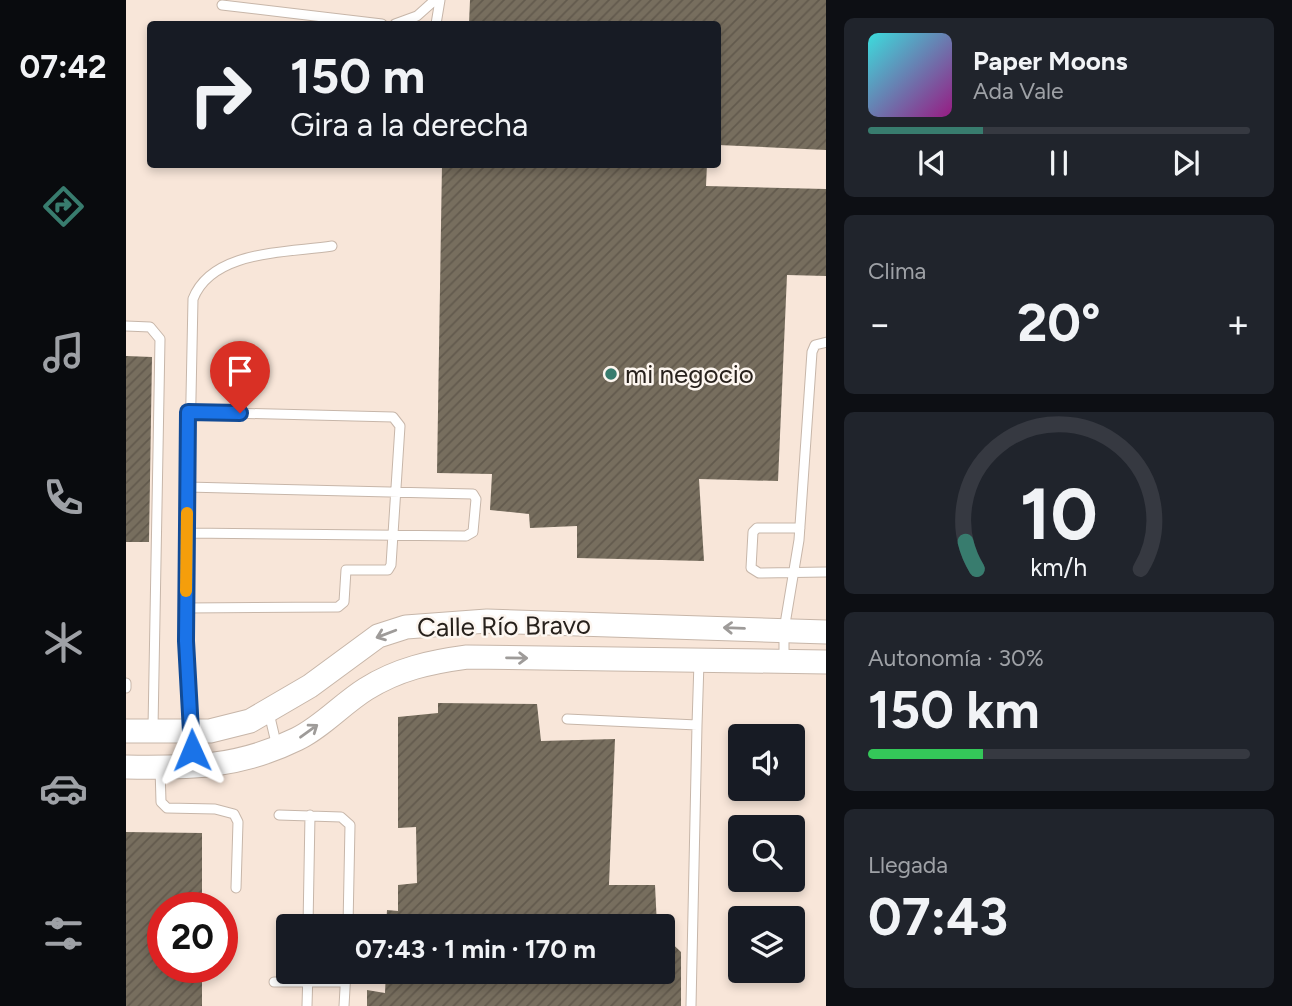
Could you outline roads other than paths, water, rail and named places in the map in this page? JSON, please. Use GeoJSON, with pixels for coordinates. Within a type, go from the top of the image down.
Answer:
{"type":"FeatureCollection","features":[{"type":"Feature","properties":{"kind":"street","name":"Calle Río Bravo"},"geometry":{"type":"LineString","coordinates":[[126,731],[193,733],[230,727],[269,712],[378,636],[406,627],[487,621],[826,632]]}},
{"type":"Feature","properties":{"kind":"street","name":"Calle Río Bravo"},"geometry":{"type":"LineString","coordinates":[[126,767],[232,764],[278,748],[301,737],[366,689],[424,663],[467,657],[826,662]]}},
{"type":"Feature","properties":{"kind":"lane"},"geometry":{"type":"LineString","coordinates":[[403,21],[417,16],[437,0]]}},
{"type":"Feature","properties":{"kind":"lane"},"geometry":{"type":"LineString","coordinates":[[436,21],[437,0]]}},
{"type":"Feature","properties":{"kind":"lane"},"geometry":{"type":"LineString","coordinates":[[222,5],[357,21]]}},
{"type":"Feature","properties":{"kind":"lane"},"geometry":{"type":"LineString","coordinates":[[191,767],[193,733],[186,608],[188,412],[193,299],[205,277],[231,262],[332,246]]}},
{"type":"Feature","properties":{"kind":"lane"},"geometry":{"type":"LineString","coordinates":[[126,326],[150,327],[160,338],[153,732]]}},
{"type":"Feature","properties":{"kind":"lane"},"geometry":{"type":"LineString","coordinates":[[784,661],[784,630],[800,528],[812,352],[815,345],[826,342]]}},
{"type":"Feature","properties":{"kind":"lane"},"geometry":{"type":"LineString","coordinates":[[186,608],[338,607],[344,602],[346,570],[386,571],[390,568],[400,426],[393,417],[188,412]]}},
{"type":"Feature","properties":{"kind":"lane"},"geometry":{"type":"LineString","coordinates":[[187,487],[473,494],[476,499],[473,532],[469,536],[187,533]]}},
{"type":"Feature","properties":{"kind":"lane"},"geometry":{"type":"LineString","coordinates":[[800,528],[757,528],[753,531],[751,568],[759,573],[826,572]]}},
{"type":"Feature","properties":{"kind":"lane"},"geometry":{"type":"LineString","coordinates":[[691,1006],[699,660]]}},
{"type":"Feature","properties":{"kind":"lane"},"geometry":{"type":"LineString","coordinates":[[269,712],[278,748]]}},
{"type":"Feature","properties":{"kind":"lane"},"geometry":{"type":"LineString","coordinates":[[566,719],[697,725]]}},
{"type":"Feature","properties":{"kind":"lane"},"geometry":{"type":"LineString","coordinates":[[160,767],[161,802],[167,808],[215,809],[234,814],[238,822],[236,888]]}},
{"type":"Feature","properties":{"kind":"lane"},"geometry":{"type":"LineString","coordinates":[[279,815],[341,817],[350,825],[348,914]]}},
{"type":"Feature","properties":{"kind":"lane"},"geometry":{"type":"LineString","coordinates":[[308,914],[310,815]]}},
{"type":"Feature","properties":{"kind":"lane"},"geometry":{"type":"LineString","coordinates":[[307,1006],[308,984]]}},
{"type":"Feature","properties":{"kind":"lane"},"geometry":{"type":"LineString","coordinates":[[344,1006],[345,984]]}},
{"type":"Feature","properties":{"kind":"place","name":"mi negocio"},"geometry":{"type":"Point","coordinates":[611,374]}}]}
